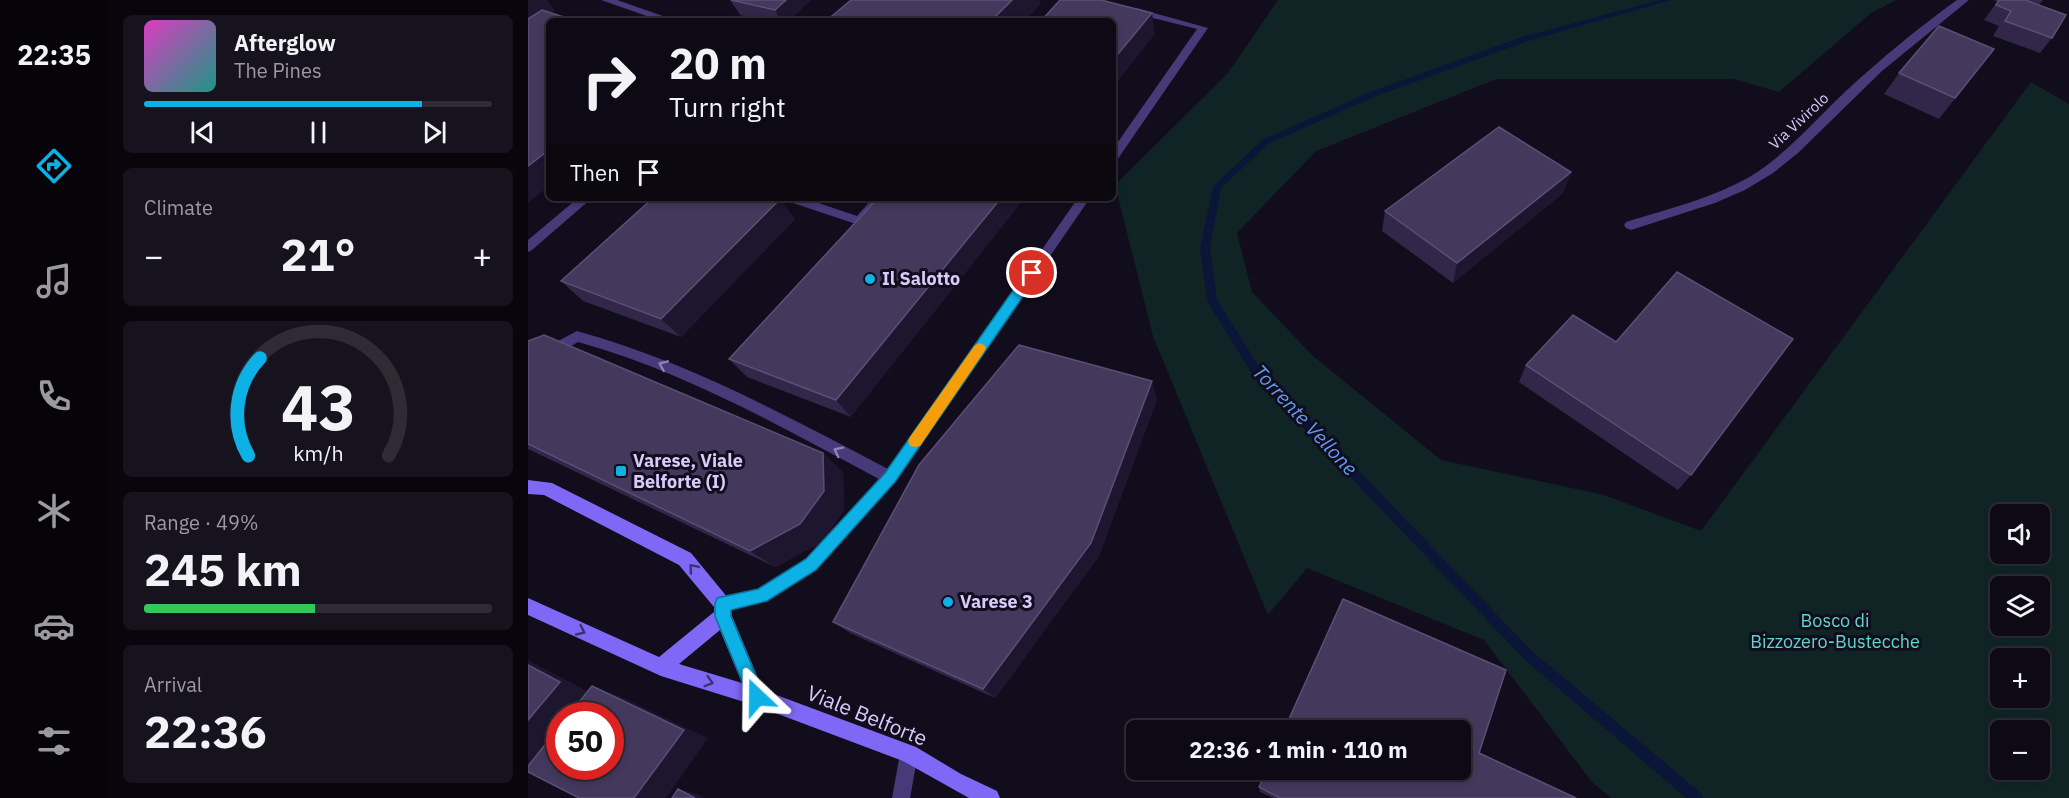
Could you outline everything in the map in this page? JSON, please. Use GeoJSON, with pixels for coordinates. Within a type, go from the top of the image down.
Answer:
{"type":"FeatureCollection","features":[{"type":"Feature","properties":{"kind":"main road"},"geometry":{"type":"LineString","coordinates":[[528,487],[546,488],[685,559],[723,610],[757,697]]}},
{"type":"Feature","properties":{"kind":"main road","name":"Viale Belforte"},"geometry":{"type":"LineString","coordinates":[[528,606],[661,667],[757,697],[909,754],[954,781],[990,798]]}},
{"type":"Feature","properties":{"kind":"main road"},"geometry":{"type":"LineString","coordinates":[[661,667],[723,610]]}},
{"type":"Feature","properties":{"kind":"street"},"geometry":{"type":"LineString","coordinates":[[606,0],[663,18]]}},
{"type":"Feature","properties":{"kind":"street","name":"Via Vivirolo"},"geometry":{"type":"LineString","coordinates":[[1631,225],[1704,203],[1755,178],[1794,150],[1850,93],[1929,25],[1964,0]]}},
{"type":"Feature","properties":{"kind":"lane"},"geometry":{"type":"LineString","coordinates":[[1116,153],[1203,28],[1125,8]]}},
{"type":"Feature","properties":{"kind":"lane"},"geometry":{"type":"LineString","coordinates":[[528,247],[583,201]]}},
{"type":"Feature","properties":{"kind":"lane"},"geometry":{"type":"LineString","coordinates":[[800,201],[859,221],[877,201]]}},
{"type":"Feature","properties":{"kind":"lane"},"geometry":{"type":"LineString","coordinates":[[723,610],[761,596],[811,564],[890,477],[1082,201]]}},
{"type":"Feature","properties":{"kind":"lane"},"geometry":{"type":"LineString","coordinates":[[528,230],[543,235]]}},
{"type":"Feature","properties":{"kind":"lane"},"geometry":{"type":"LineString","coordinates":[[528,366],[531,362],[577,336],[620,346],[713,386],[890,477]]}},
{"type":"Feature","properties":{"kind":"lane"},"geometry":{"type":"LineString","coordinates":[[901,798],[909,754]]}},
{"type":"Feature","properties":{"kind":"green space","name":"Bosco di Bizzozero-Bustecche"},"geometry":{"type":"Polygon","coordinates":[[[1278,0],[1896,0],[1871,13],[1779,92],[1734,79],[1496,79],[1316,151],[1237,233],[1252,292],[1313,356],[1441,460],[1604,495],[1701,531],[2031,82],[2069,104],[2069,798],[1611,798],[1592,782],[1484,640],[1307,568],[1268,615],[1153,336],[1116,184],[1228,73],[1278,0]]]}},
{"type":"Feature","properties":{"kind":"building"},"geometry":{"type":"Polygon","coordinates":[[[731,0],[786,0],[775,10],[731,0]]]}},
{"type":"Feature","properties":{"kind":"building"},"geometry":{"type":"Polygon","coordinates":[[[851,0],[1012,0],[994,18],[830,18],[851,0]]]}},
{"type":"Feature","properties":{"kind":"building"},"geometry":{"type":"Polygon","coordinates":[[[1060,0],[1101,0],[1152,13],[1116,56],[1116,18],[1044,18],[1060,0]]]}},
{"type":"Feature","properties":{"kind":"building"},"geometry":{"type":"Polygon","coordinates":[[[1999,0],[2025,0],[2066,15],[2052,38],[2005,21],[2011,11],[1996,5],[1999,0]]]}},
{"type":"Feature","properties":{"kind":"building"},"geometry":{"type":"Polygon","coordinates":[[[542,10],[567,18],[546,18],[546,152],[528,166],[528,19],[542,10]]]}},
{"type":"Feature","properties":{"kind":"building"},"geometry":{"type":"Polygon","coordinates":[[[1939,26],[1994,49],[1955,98],[1899,73],[1939,26]]]}},
{"type":"Feature","properties":{"kind":"building"},"geometry":{"type":"Polygon","coordinates":[[[1499,127],[1571,172],[1457,263],[1385,211],[1499,127]]]}},
{"type":"Feature","properties":{"kind":"building"},"geometry":{"type":"Polygon","coordinates":[[[650,201],[778,201],[661,319],[561,281],[650,201]]]}},
{"type":"Feature","properties":{"kind":"building"},"geometry":{"type":"Polygon","coordinates":[[[875,201],[999,201],[836,400],[729,359],[875,201]]]}},
{"type":"Feature","properties":{"kind":"building"},"geometry":{"type":"Polygon","coordinates":[[[1677,272],[1793,339],[1691,475],[1526,365],[1573,315],[1616,342],[1677,272]]]}},
{"type":"Feature","properties":{"kind":"building"},"geometry":{"type":"Polygon","coordinates":[[[544,335],[823,453],[824,491],[800,524],[750,551],[528,444],[528,341],[544,335]]]}},
{"type":"Feature","properties":{"kind":"building"},"geometry":{"type":"Polygon","coordinates":[[[1019,345],[1152,381],[1091,543],[983,689],[833,622],[919,465],[1019,345]]]}},
{"type":"Feature","properties":{"kind":"building"},"geometry":{"type":"Polygon","coordinates":[[[1343,599],[1506,670],[1479,753],[1576,798],[1280,798],[1259,787],[1262,780],[1471,780],[1471,720],[1289,720],[1343,599]]]}},
{"type":"Feature","properties":{"kind":"building"},"geometry":{"type":"Polygon","coordinates":[[[528,665],[560,682],[528,720],[528,665]]]}},
{"type":"Feature","properties":{"kind":"building"},"geometry":{"type":"Polygon","coordinates":[[[592,686],[684,730],[634,798],[579,798],[528,772],[528,766],[546,744],[546,780],[624,780],[624,702],[579,702],[592,686]]]}},
{"type":"Feature","properties":{"kind":"building"},"geometry":{"type":"Polygon","coordinates":[[[678,789],[695,798],[672,798],[678,789]]]}},
{"type":"Feature","properties":{"kind":"waterway","name":"Torrente Vellone"},"geometry":{"type":"LineString","coordinates":[[1667,0],[1525,39],[1373,94],[1265,142],[1217,187],[1205,248],[1212,301],[1256,371],[1528,655],[1696,798]]}},
{"type":"Feature","properties":{"kind":"slow traffic"},"geometry":{"type":"LineString","coordinates":[[915,441],[980,348]]}},
{"type":"Feature","properties":{"kind":"place","name":"Il Salotto"},"geometry":{"type":"Point","coordinates":[870,279]}},
{"type":"Feature","properties":{"kind":"place","name":"Varese, Viale Belforte (I)"},"geometry":{"type":"Point","coordinates":[621,471]}},
{"type":"Feature","properties":{"kind":"place","name":"Varese 3"},"geometry":{"type":"Point","coordinates":[948,602]}},
{"type":"Feature","properties":{"kind":"route"},"geometry":{"type":"LineString","coordinates":[[757,697],[723,616],[722,604],[761,596],[811,564],[890,477],[1032,273]]}}]}
